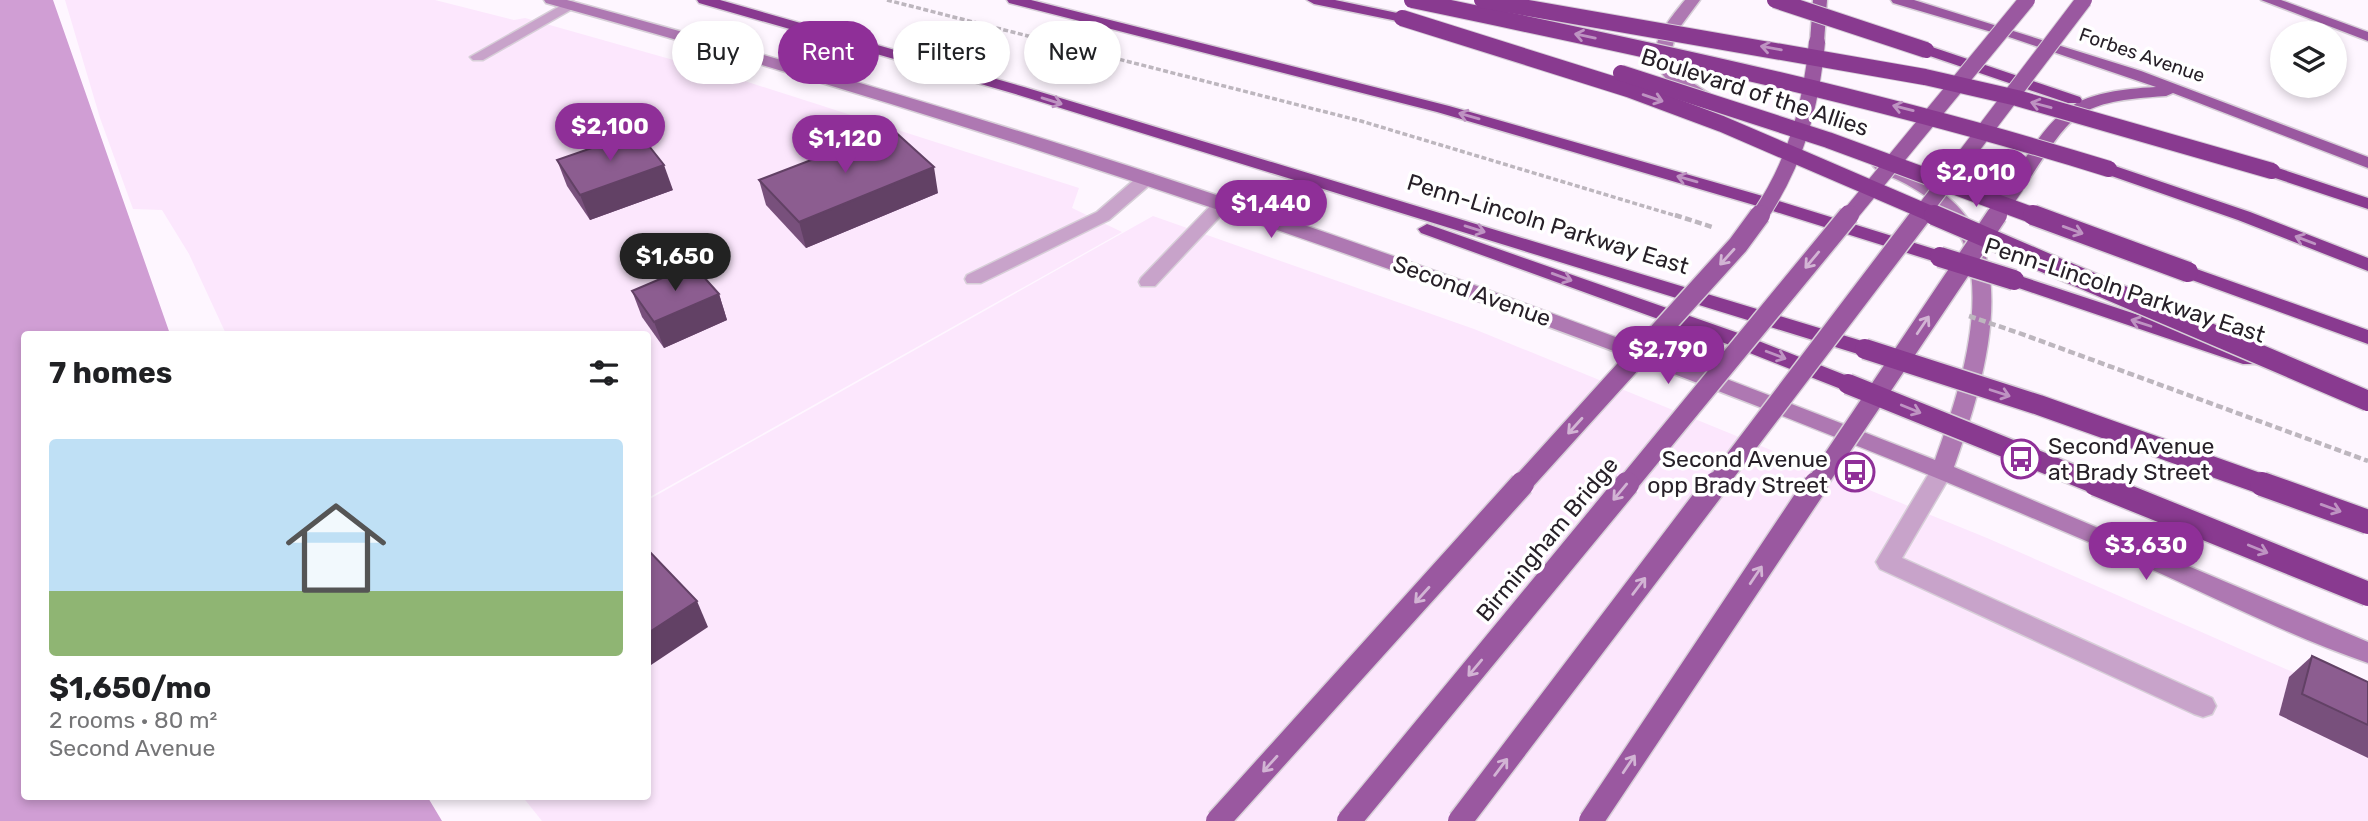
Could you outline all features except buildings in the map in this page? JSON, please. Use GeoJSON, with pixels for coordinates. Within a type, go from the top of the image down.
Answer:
{"type":"FeatureCollection","features":[{"type":"Feature","properties":{"kind":"highway","name":"Penn-Lincoln Parkway East"},"geometry":{"type":"LineString","coordinates":[[704,0],[914,59],[1866,349],[2039,405],[2368,522]]}},
{"type":"Feature","properties":{"kind":"highway","name":"Penn-Lincoln Parkway East"},"geometry":{"type":"LineString","coordinates":[[1014,0],[1443,109],[1760,201],[2014,281],[2368,400]]}},
{"type":"Feature","properties":{"kind":"highway","name":"Boulevard of the Allies"},"geometry":{"type":"LineString","coordinates":[[1314,0],[1402,18],[1583,62],[1731,107],[2368,337]]}},
{"type":"Feature","properties":{"kind":"highway"},"geometry":{"type":"LineString","coordinates":[[1412,0],[1715,63],[1983,129],[2244,216],[2368,265]]}},
{"type":"Feature","properties":{"kind":"highway","name":"Boulevard of the Allies"},"geometry":{"type":"LineString","coordinates":[[1482,0],[1925,77],[2017,98],[2272,171],[2368,204]]}},
{"type":"Feature","properties":{"kind":"highway"},"geometry":{"type":"LineString","coordinates":[[1775,0],[2074,100],[2272,171]]}},
{"type":"Feature","properties":{"kind":"highway"},"geometry":{"type":"LineString","coordinates":[[1402,18],[1628,89],[1722,124],[2368,400]]}},
{"type":"Feature","properties":{"kind":"highway"},"geometry":{"type":"LineString","coordinates":[[1175,139],[1657,311],[1848,383],[2368,594]]}},
{"type":"Feature","properties":{"kind":"main road","name":"Second Avenue"},"geometry":{"type":"LineString","coordinates":[[551,0],[784,65],[1147,178],[1567,325],[1942,471],[2368,653]]}},
{"type":"Feature","properties":{"kind":"main road"},"geometry":{"type":"LineString","coordinates":[[1693,0],[1662,41],[1664,63],[1684,85],[1744,115],[1900,174],[1940,199],[1968,232],[1976,251],[1980,275],[1981,339],[1969,396],[1942,471]]}},
{"type":"Feature","properties":{"kind":"main road"},"geometry":{"type":"LineString","coordinates":[[1218,821],[1738,246],[1763,215],[1780,189],[1801,140],[1812,96],[1820,0]]}},
{"type":"Feature","properties":{"kind":"main road","name":"Forbes Avenue"},"geometry":{"type":"LineString","coordinates":[[1898,0],[2033,40],[2179,90],[2368,163]]}},
{"type":"Feature","properties":{"kind":"main road","name":"Birmingham Bridge"},"geometry":{"type":"LineString","coordinates":[[1349,821],[2027,0]]}},
{"type":"Feature","properties":{"kind":"main road"},"geometry":{"type":"LineString","coordinates":[[1460,821],[2084,0]]}},
{"type":"Feature","properties":{"kind":"main road"},"geometry":{"type":"LineString","coordinates":[[2268,0],[2368,37]]}},
{"type":"Feature","properties":{"kind":"main road"},"geometry":{"type":"LineString","coordinates":[[1591,821],[2060,120],[2083,103],[2099,97],[2179,90]]}},
{"type":"Feature","properties":{"kind":"lane"},"geometry":{"type":"LineString","coordinates":[[478,57],[569,5]]}},
{"type":"Feature","properties":{"kind":"lane"},"geometry":{"type":"LineString","coordinates":[[974,279],[1103,216],[1121,204],[1147,178]]}},
{"type":"Feature","properties":{"kind":"lane"},"geometry":{"type":"LineString","coordinates":[[1148,282],[1223,203]]}},
{"type":"Feature","properties":{"kind":"lane"},"geometry":{"type":"LineString","coordinates":[[1942,471],[1888,562],[2203,706]]}},
{"type":"Feature","properties":{"kind":"path"},"geometry":{"type":"LineString","coordinates":[[887,0],[1361,121],[1716,228]]}},
{"type":"Feature","properties":{"kind":"path"},"geometry":{"type":"LineString","coordinates":[[1957,312],[2368,461]]}},
{"type":"Feature","properties":{"kind":"shaded area"},"geometry":{"type":"Polygon","coordinates":[[[0,0],[53,0],[169,331],[21,331],[21,800],[429,800],[442,821],[0,821],[0,0]]]}},
{"type":"Feature","properties":{"kind":"shaded area"},"geometry":{"type":"Polygon","coordinates":[[[65,0],[435,0],[514,20],[525,18],[672,60],[672,84],[754,84],[1079,188],[1072,208],[1122,232],[651,496],[651,331],[225,331],[189,254],[162,210],[133,209],[100,118],[65,0]]]}},
{"type":"Feature","properties":{"kind":"shaded area"},"geometry":{"type":"Polygon","coordinates":[[[1153,216],[1474,329],[1987,538],[2368,705],[2368,821],[542,821],[525,800],[651,800],[651,498],[1153,216]]]}},
{"type":"Feature","properties":{"kind":"place","name":"Second Avenue at Brady Street"},"geometry":{"type":"Point","coordinates":[2021,459]}},
{"type":"Feature","properties":{"kind":"place","name":"Second Avenue opp Brady Street"},"geometry":{"type":"Point","coordinates":[1855,472]}}]}
